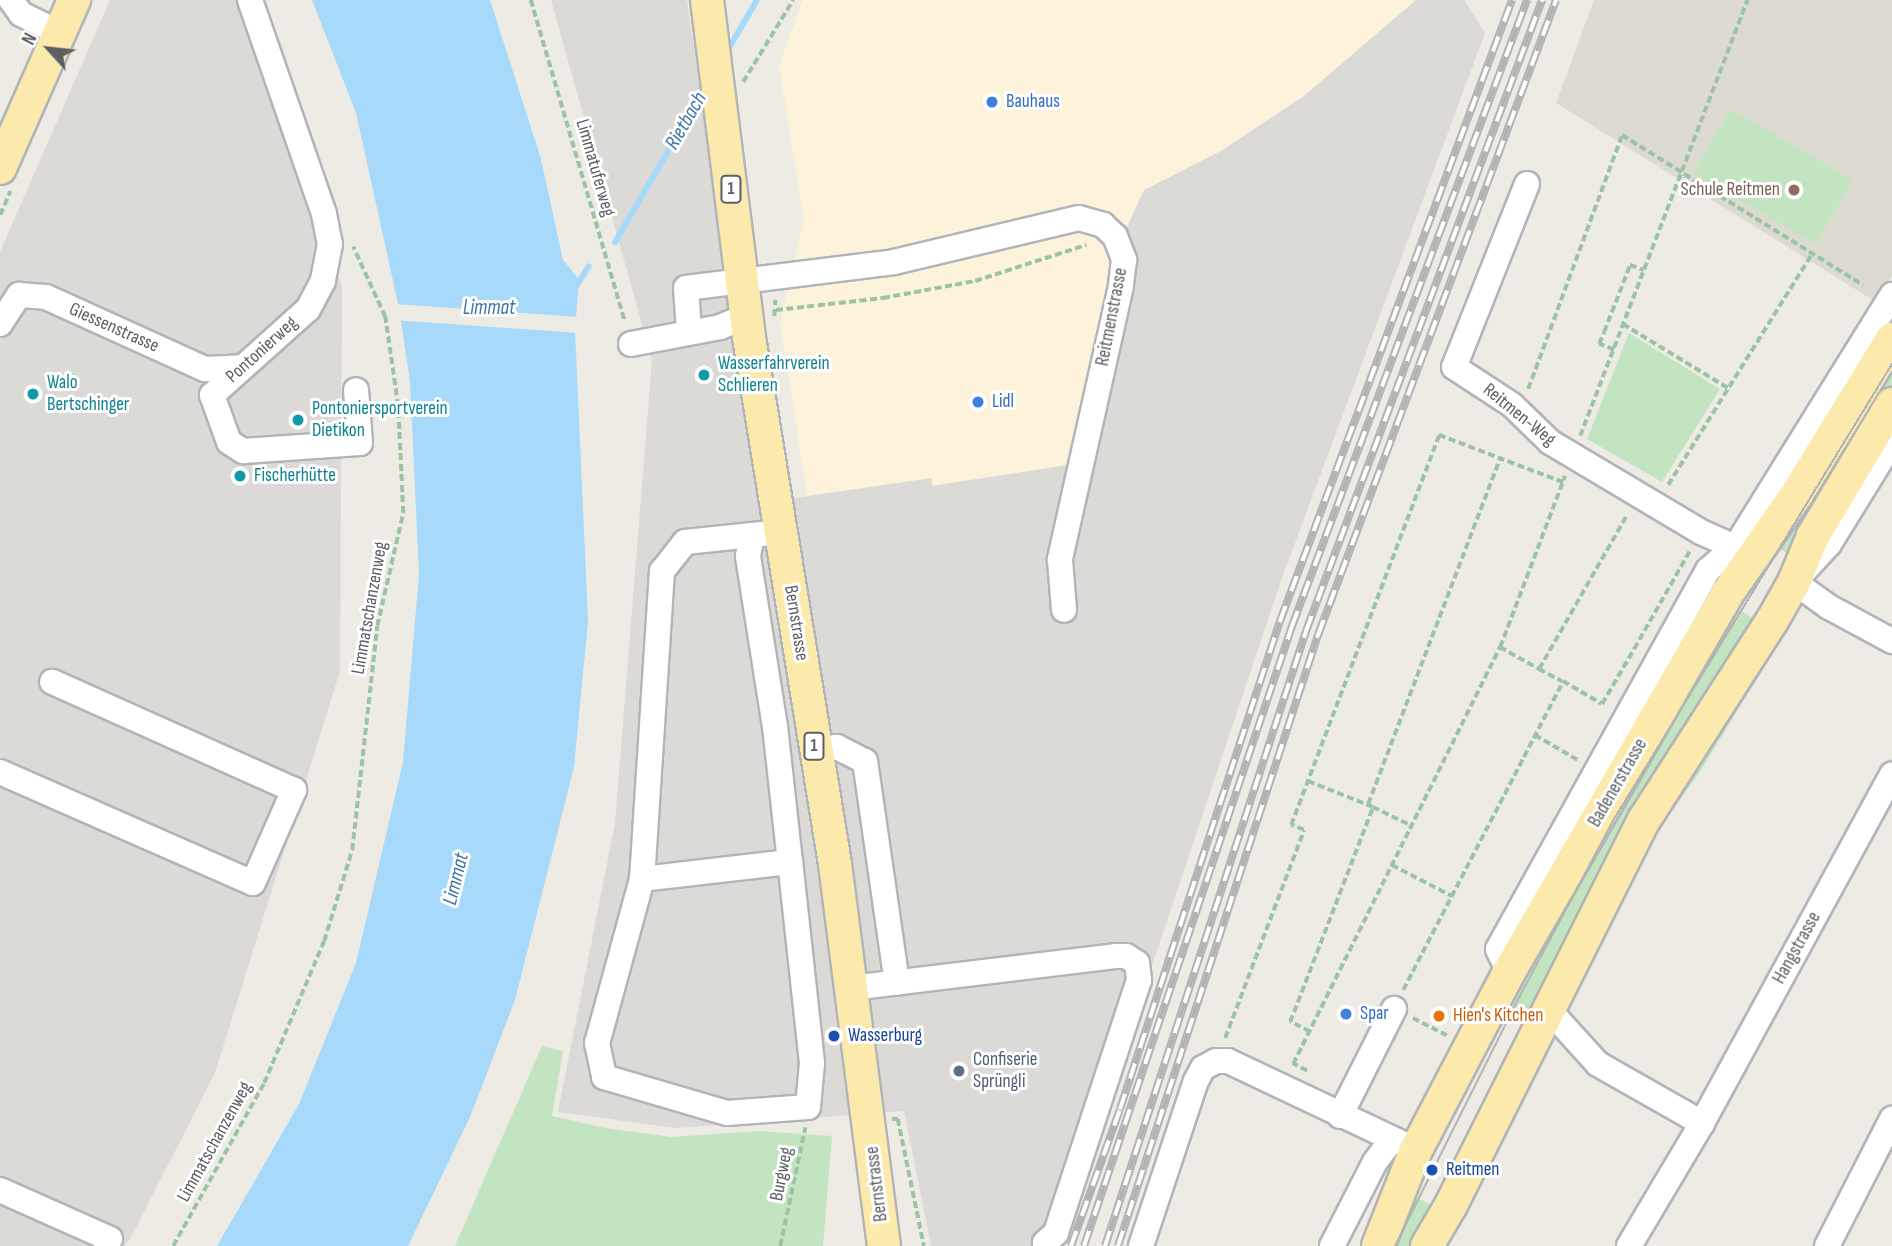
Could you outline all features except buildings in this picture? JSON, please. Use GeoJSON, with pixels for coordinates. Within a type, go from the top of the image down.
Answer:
{"type":"FeatureCollection","features":[{"type":"Feature","properties":{"kind":"main road"},"geometry":{"type":"LineString","coordinates":[[0,168],[74,0]]}},
{"type":"Feature","properties":{"kind":"main road","name":"Bernstrasse"},"geometry":{"type":"LineString","coordinates":[[707,0],[713,37],[731,90],[743,282],[761,313],[767,533],[815,750],[835,864],[884,1246]]}},
{"type":"Feature","properties":{"kind":"main road","name":"Badenerstrasse"},"geometry":{"type":"LineString","coordinates":[[1378,1246],[1403,1146],[1509,972],[1727,594],[1745,551],[1892,339]]}},
{"type":"Feature","properties":{"kind":"main road"},"geometry":{"type":"LineString","coordinates":[[1427,1246],[1451,1205],[1644,820],[1772,621],[1794,582],[1812,536],[1892,404]]}},
{"type":"Feature","properties":{"kind":"main road"},"geometry":{"type":"LineString","coordinates":[[1745,551],[1794,582]]}},
{"type":"Feature","properties":{"kind":"street"},"geometry":{"type":"LineString","coordinates":[[11,0],[21,14],[60,33]]}},
{"type":"Feature","properties":{"kind":"street","name":"Pontonierweg"},"geometry":{"type":"LineString","coordinates":[[250,0],[324,214],[330,244],[323,281],[309,309],[212,395],[229,442],[243,451],[360,443],[356,390]]}},
{"type":"Feature","properties":{"kind":"street","name":"Reitmen-Weg"},"geometry":{"type":"LineString","coordinates":[[1527,184],[1454,367],[1519,412],[1550,442],[1701,532],[1745,551]]}},
{"type":"Feature","properties":{"kind":"street"},"geometry":{"type":"LineString","coordinates":[[689,331],[686,288],[894,262],[1079,218],[1103,225],[1115,236]]}},
{"type":"Feature","properties":{"kind":"street","name":"Reitmenstrasse"},"geometry":{"type":"LineString","coordinates":[[1064,610],[1060,560],[1121,286],[1124,260],[1115,236]]}},
{"type":"Feature","properties":{"kind":"street","name":"Giessenstrasse"},"geometry":{"type":"LineString","coordinates":[[0,324],[19,295],[46,297],[205,369],[241,367]]}},
{"type":"Feature","properties":{"kind":"street"},"geometry":{"type":"LineString","coordinates":[[1745,551],[1892,295]]}},
{"type":"Feature","properties":{"kind":"street"},"geometry":{"type":"LineString","coordinates":[[631,344],[720,327],[761,313]]}},
{"type":"Feature","properties":{"kind":"street"},"geometry":{"type":"LineString","coordinates":[[1892,442],[1829,544],[1794,582],[1829,607],[1892,641]]}},
{"type":"Feature","properties":{"kind":"street"},"geometry":{"type":"LineString","coordinates":[[767,533],[748,556],[775,727],[812,1063],[808,1107],[727,1113],[604,1077],[597,1043],[642,879],[662,570],[685,542],[767,533]]}},
{"type":"Feature","properties":{"kind":"street"},"geometry":{"type":"LineString","coordinates":[[0,772],[253,883],[294,790],[52,682]]}},
{"type":"Feature","properties":{"kind":"street"},"geometry":{"type":"LineString","coordinates":[[815,750],[837,747],[865,761],[897,982]]}},
{"type":"Feature","properties":{"kind":"street","name":"Hangstrasse"},"geometry":{"type":"LineString","coordinates":[[1629,1246],[1702,1123],[1892,774]]}},
{"type":"Feature","properties":{"kind":"street"},"geometry":{"type":"LineString","coordinates":[[642,879],[790,862]]}},
{"type":"Feature","properties":{"kind":"street"},"geometry":{"type":"LineString","coordinates":[[851,988],[1115,956],[1126,956],[1137,963],[1139,981],[1056,1233],[1045,1243]]}},
{"type":"Feature","properties":{"kind":"street"},"geometry":{"type":"LineString","coordinates":[[1340,1116],[1394,1009]]}},
{"type":"Feature","properties":{"kind":"street"},"geometry":{"type":"LineString","coordinates":[[1549,1010],[1598,1064],[1702,1123]]}},
{"type":"Feature","properties":{"kind":"street"},"geometry":{"type":"LineString","coordinates":[[1141,1246],[1196,1081],[1203,1068],[1216,1061],[1228,1061],[1403,1146]]}},
{"type":"Feature","properties":{"kind":"street"},"geometry":{"type":"LineString","coordinates":[[1827,1246],[1892,1119]]}},
{"type":"Feature","properties":{"kind":"street"},"geometry":{"type":"LineString","coordinates":[[1332,1246],[1375,1162],[1403,1146]]}},
{"type":"Feature","properties":{"kind":"street"},"geometry":{"type":"LineString","coordinates":[[0,1191],[110,1239],[106,1246]]}},
{"type":"Feature","properties":{"kind":"path","name":"Limmatuferweg"},"geometry":{"type":"LineString","coordinates":[[531,0],[631,344]]}},
{"type":"Feature","properties":{"kind":"path"},"geometry":{"type":"LineString","coordinates":[[731,90],[793,0]]}},
{"type":"Feature","properties":{"kind":"path"},"geometry":{"type":"LineString","coordinates":[[1317,1076],[1293,1064],[1500,647],[1747,0]]}},
{"type":"Feature","properties":{"kind":"path"},"geometry":{"type":"LineString","coordinates":[[1519,412],[1622,135],[1863,285]]}},
{"type":"Feature","properties":{"kind":"path","name":"Limmatschanzenweg"},"geometry":{"type":"LineString","coordinates":[[173,1246],[264,1083],[324,941],[352,850],[377,626],[403,513],[398,406],[385,317],[349,235]]}},
{"type":"Feature","properties":{"kind":"path"},"geometry":{"type":"LineString","coordinates":[[761,313],[883,298],[975,281],[1115,236]]}},
{"type":"Feature","properties":{"kind":"path"},"geometry":{"type":"LineString","coordinates":[[1539,669],[1647,500],[1728,388],[1812,254]]}},
{"type":"Feature","properties":{"kind":"path"},"geometry":{"type":"LineString","coordinates":[[1614,349],[1600,344],[1612,309],[1630,265],[1644,270]]}},
{"type":"Feature","properties":{"kind":"path"},"geometry":{"type":"LineString","coordinates":[[1623,324],[1728,388]]}},
{"type":"Feature","properties":{"kind":"path"},"geometry":{"type":"LineString","coordinates":[[387,405],[398,406]]}},
{"type":"Feature","properties":{"kind":"path"},"geometry":{"type":"LineString","coordinates":[[1216,1061],[1304,830],[1292,825],[1439,435],[1563,482]]}},
{"type":"Feature","properties":{"kind":"path"},"geometry":{"type":"LineString","coordinates":[[1310,1032],[1290,1022],[1500,458]]}},
{"type":"Feature","properties":{"kind":"path"},"geometry":{"type":"LineString","coordinates":[[1500,647],[1602,704],[1633,649]]}},
{"type":"Feature","properties":{"kind":"path"},"geometry":{"type":"LineString","coordinates":[[1450,1036],[1394,1009],[1563,681]]}},
{"type":"Feature","properties":{"kind":"path"},"geometry":{"type":"LineString","coordinates":[[1308,781],[1412,826]]}},
{"type":"Feature","properties":{"kind":"path"},"geometry":{"type":"LineString","coordinates":[[1392,865],[1452,896]]}},
{"type":"Feature","properties":{"kind":"path","name":"Burgweg"},"geometry":{"type":"LineString","coordinates":[[780,1246],[797,1173],[808,1107]]}},
{"type":"Feature","properties":{"kind":"path"},"geometry":{"type":"LineString","coordinates":[[887,1119],[898,1119],[924,1246]]}},
{"type":"Feature","properties":{"kind":"shaded area"},"geometry":{"type":"Polygon","coordinates":[[[110,0],[241,0],[342,287],[340,671],[215,1073],[130,1239],[125,1246],[0,1246],[0,252],[110,0]]]}},
{"type":"Feature","properties":{"kind":"shaded area"},"geometry":{"type":"Polygon","coordinates":[[[551,0],[687,0],[760,503],[932,478],[932,486],[1068,465],[1111,281],[1113,257],[1144,190],[1221,151],[1304,96],[1416,0],[1464,0],[1485,33],[1282,578],[1058,1246],[931,1246],[904,1111],[676,1128],[558,1112],[615,823],[652,360],[551,0]]]}},
{"type":"Feature","properties":{"kind":"shaded area"},"geometry":{"type":"Polygon","coordinates":[[[803,0],[1416,0],[1304,96],[1221,151],[1144,190],[1111,281],[1068,465],[932,486],[931,478],[807,496],[780,321],[804,220],[779,66],[803,0]]]}},
{"type":"Feature","properties":{"kind":"shaded area","name":"Schule Reitmen"},"geometry":{"type":"Polygon","coordinates":[[[1594,0],[1892,0],[1892,276],[1876,302],[1556,103],[1594,0]]]}},
{"type":"Feature","properties":{"kind":"green space"},"geometry":{"type":"Polygon","coordinates":[[[1730,109],[1853,180],[1816,244],[1693,173],[1730,109]]]}},
{"type":"Feature","properties":{"kind":"green space"},"geometry":{"type":"Polygon","coordinates":[[[1629,333],[1720,389],[1662,482],[1587,439],[1629,333]]]}},
{"type":"Feature","properties":{"kind":"green space"},"geometry":{"type":"Polygon","coordinates":[[[1892,352],[1892,391],[1791,554],[1788,554],[1777,547],[1892,352]]]}},
{"type":"Feature","properties":{"kind":"green space"},"geometry":{"type":"Polygon","coordinates":[[[1730,604],[1758,621],[1532,1027],[1497,1010],[1730,604]]]}},
{"type":"Feature","properties":{"kind":"green space"},"geometry":{"type":"Polygon","coordinates":[[[1777,636],[1781,639],[1698,775],[1660,827],[1605,930],[1649,828],[1777,636]]]}},
{"type":"Feature","properties":{"kind":"green space"},"geometry":{"type":"Polygon","coordinates":[[[542,1046],[563,1051],[552,1116],[605,1128],[671,1137],[759,1131],[832,1136],[823,1246],[455,1246],[542,1046]]]}},
{"type":"Feature","properties":{"kind":"green space"},"geometry":{"type":"Polygon","coordinates":[[[1405,1192],[1440,1209],[1420,1246],[1385,1246],[1405,1192]]]}},
{"type":"Feature","properties":{"kind":"water","name":"Limmat"},"geometry":{"type":"Polygon","coordinates":[[[312,0],[490,0],[541,159],[563,260],[579,279],[575,330],[588,621],[574,767],[515,1000],[470,1117],[408,1246],[217,1246],[299,1104],[356,963],[403,762],[419,574],[410,382],[399,308],[356,113],[312,0]]]}},
{"type":"Feature","properties":{"kind":"pier"},"geometry":{"type":"Polygon","coordinates":[[[398,304],[580,317],[579,333],[397,320],[398,304]]]}},
{"type":"Feature","properties":{"kind":"waterway","name":"Rietbach"},"geometry":{"type":"LineString","coordinates":[[726,53],[757,0]]}},
{"type":"Feature","properties":{"kind":"waterway","name":"Rietbach"},"geometry":{"type":"LineString","coordinates":[[615,242],[706,86]]}},
{"type":"Feature","properties":{"kind":"waterway","name":"Rietbach"},"geometry":{"type":"LineString","coordinates":[[577,285],[589,266]]}},
{"type":"Feature","properties":{"kind":"tram line"},"geometry":{"type":"LineString","coordinates":[[1395,1246],[1513,1009],[1614,819],[1892,364]]}},
{"type":"Feature","properties":{"kind":"railway"},"geometry":{"type":"LineString","coordinates":[[1071,1246],[1120,1109],[1280,621],[1512,0]]}},
{"type":"Feature","properties":{"kind":"railway"},"geometry":{"type":"LineString","coordinates":[[1084,1246],[1292,626],[1527,0]]}},
{"type":"Feature","properties":{"kind":"railway"},"geometry":{"type":"LineString","coordinates":[[1105,1246],[1306,631],[1542,0]]}},
{"type":"Feature","properties":{"kind":"railway"},"geometry":{"type":"LineString","coordinates":[[1118,1246],[1318,635],[1556,0]]}},
{"type":"Feature","properties":{"kind":"place","name":"Bauhaus"},"geometry":{"type":"Point","coordinates":[992,102]}},
{"type":"Feature","properties":{"kind":"place","name":"Schule Reitmen"},"geometry":{"type":"Point","coordinates":[1794,190]}},
{"type":"Feature","properties":{"kind":"place","name":"Wasserfahrverein Schlieren"},"geometry":{"type":"Point","coordinates":[704,375]}},
{"type":"Feature","properties":{"kind":"place","name":"Walo Bertschinger"},"geometry":{"type":"Point","coordinates":[33,394]}},
{"type":"Feature","properties":{"kind":"place","name":"Lidl"},"geometry":{"type":"Point","coordinates":[978,402]}},
{"type":"Feature","properties":{"kind":"place","name":"Pontoniersportverein Dietikon"},"geometry":{"type":"Point","coordinates":[298,420]}},
{"type":"Feature","properties":{"kind":"place","name":"Fischerhütte"},"geometry":{"type":"Point","coordinates":[240,476]}},
{"type":"Feature","properties":{"kind":"place","name":"Spar"},"geometry":{"type":"Point","coordinates":[1346,1014]}},
{"type":"Feature","properties":{"kind":"place","name":"Hien's Kitchen"},"geometry":{"type":"Point","coordinates":[1439,1016]}},
{"type":"Feature","properties":{"kind":"place","name":"Wasserburg"},"geometry":{"type":"Point","coordinates":[834,1036]}},
{"type":"Feature","properties":{"kind":"place","name":"Confiserie Sprüngli"},"geometry":{"type":"Point","coordinates":[959,1071]}},
{"type":"Feature","properties":{"kind":"place","name":"Reitmen"},"geometry":{"type":"Point","coordinates":[1432,1170]}}]}
